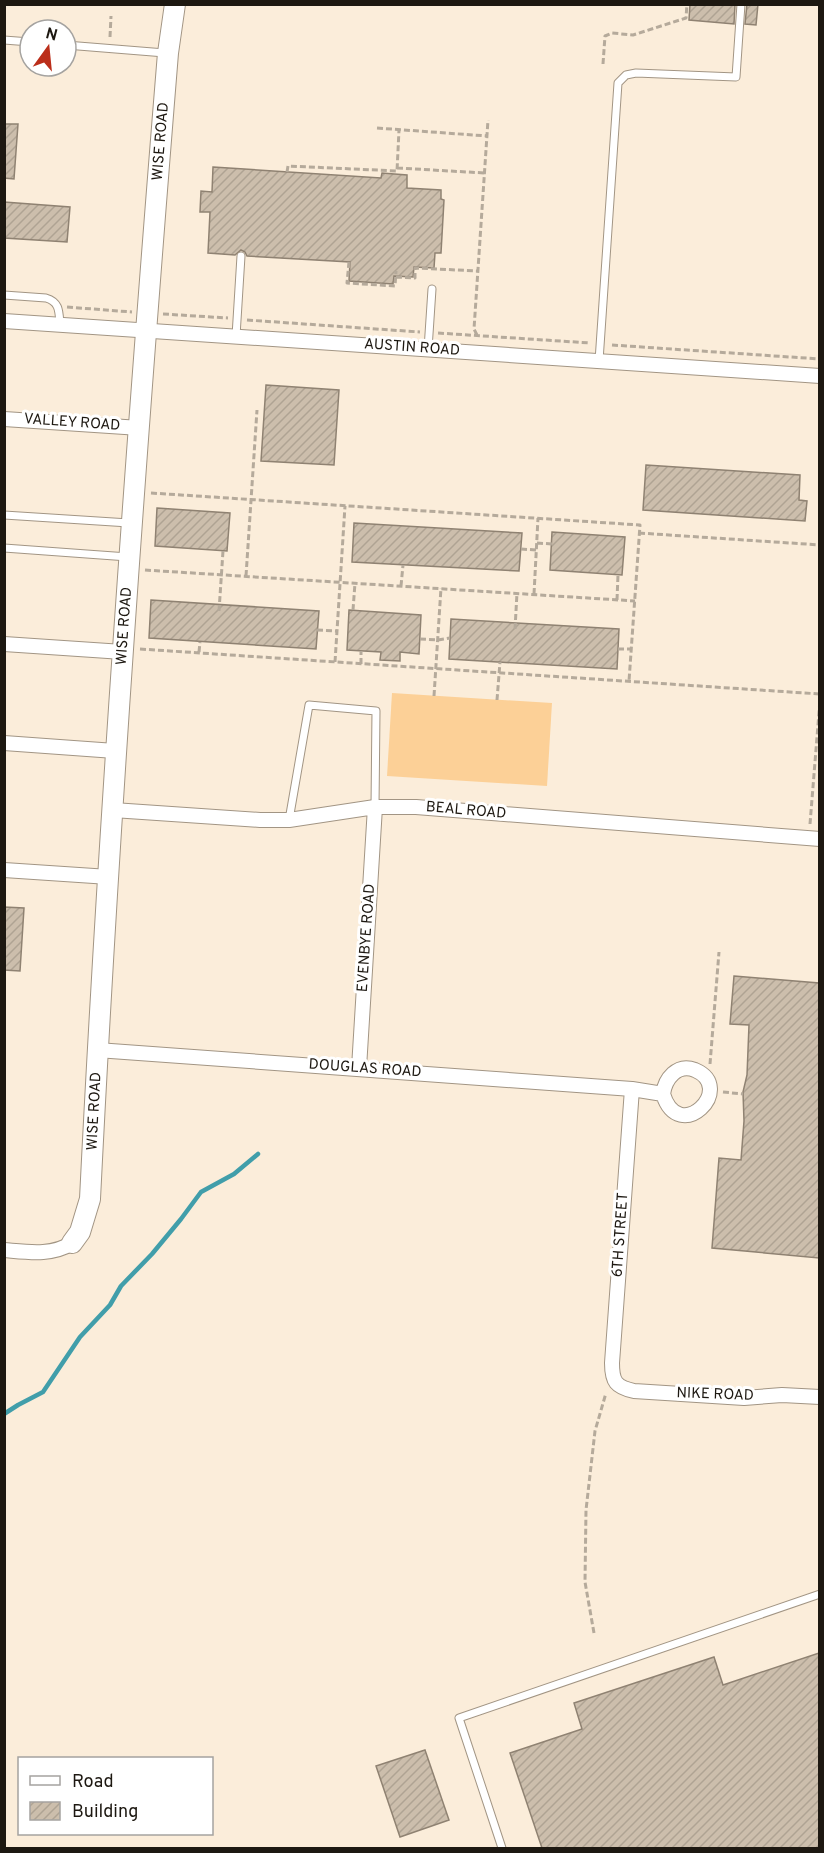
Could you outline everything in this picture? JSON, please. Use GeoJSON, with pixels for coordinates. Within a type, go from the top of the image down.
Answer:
{"type":"FeatureCollection","features":[{"type":"Feature","properties":{"kind":"street","name":"WISE ROAD"},"geometry":{"type":"LineString","coordinates":[[72,1243],[80,1232],[90,1199],[97,1050],[131,524],[168,53],[175,4]]}},
{"type":"Feature","properties":{"kind":"street","name":"AUSTIN ROAD"},"geometry":{"type":"LineString","coordinates":[[4,321],[60,325],[146,321],[236,336],[819,376]]}},
{"type":"Feature","properties":{"kind":"street","name":"VALLEY ROAD"},"geometry":{"type":"LineString","coordinates":[[4,419],[140,428]]}},
{"type":"Feature","properties":{"kind":"street"},"geometry":{"type":"LineString","coordinates":[[4,644],[123,650]]}},
{"type":"Feature","properties":{"kind":"street"},"geometry":{"type":"LineString","coordinates":[[4,743],[116,751]]}},
{"type":"Feature","properties":{"kind":"street","name":"BEAL ROAD"},"geometry":{"type":"LineString","coordinates":[[113,810],[289,820],[375,807],[416,807],[814,839]]}},
{"type":"Feature","properties":{"kind":"street","name":"EVENBYE ROAD"},"geometry":{"type":"LineString","coordinates":[[359,1068],[375,807]]}},
{"type":"Feature","properties":{"kind":"street"},"geometry":{"type":"LineString","coordinates":[[4,870],[109,877]]}},
{"type":"Feature","properties":{"kind":"street","name":"DOUGLAS ROAD"},"geometry":{"type":"LineString","coordinates":[[97,1050],[632,1089],[663,1094]]}},
{"type":"Feature","properties":{"kind":"street","name":"6TH STREET"},"geometry":{"type":"LineString","coordinates":[[613,1377],[632,1089]]}},
{"type":"Feature","properties":{"kind":"street"},"geometry":{"type":"LineString","coordinates":[[4,1250],[50,1252],[72,1243]]}},
{"type":"Feature","properties":{"kind":"street","name":"NIKE ROAD"},"geometry":{"type":"LineString","coordinates":[[613,1377],[621,1388],[634,1391],[744,1398],[782,1395],[819,1397]]}},
{"type":"Feature","properties":{"kind":"lane"},"geometry":{"type":"LineString","coordinates":[[599,361],[618,83],[626,75],[636,73],[736,77],[741,4]]}},
{"type":"Feature","properties":{"kind":"lane"},"geometry":{"type":"LineString","coordinates":[[78,46],[168,53]]}},
{"type":"Feature","properties":{"kind":"lane"},"geometry":{"type":"LineString","coordinates":[[236,336],[241,256]]}},
{"type":"Feature","properties":{"kind":"lane"},"geometry":{"type":"LineString","coordinates":[[428,349],[432,289]]}},
{"type":"Feature","properties":{"kind":"lane"},"geometry":{"type":"LineString","coordinates":[[4,295],[52,300],[58,307],[60,325]]}},
{"type":"Feature","properties":{"kind":"lane"},"geometry":{"type":"LineString","coordinates":[[4,515],[131,524]]}},
{"type":"Feature","properties":{"kind":"lane"},"geometry":{"type":"LineString","coordinates":[[4,548],[129,563]]}},
{"type":"Feature","properties":{"kind":"lane"},"geometry":{"type":"LineString","coordinates":[[289,820],[309,705],[376,711],[375,807]]}},
{"type":"Feature","properties":{"kind":"lane"},"geometry":{"type":"LineString","coordinates":[[502,1848],[459,1718],[819,1594]]}},
{"type":"Feature","properties":{"kind":"path"},"geometry":{"type":"LineString","coordinates":[[603,64],[605,36],[612,33],[633,35],[686,18],[687,4]]}},
{"type":"Feature","properties":{"kind":"path"},"geometry":{"type":"LineString","coordinates":[[109,48],[111,16]]}},
{"type":"Feature","properties":{"kind":"path"},"geometry":{"type":"LineString","coordinates":[[477,335],[474,328],[488,120]]}},
{"type":"Feature","properties":{"kind":"path"},"geometry":{"type":"LineString","coordinates":[[377,128],[487,136]]}},
{"type":"Feature","properties":{"kind":"path"},"geometry":{"type":"LineString","coordinates":[[398,168],[399,130]]}},
{"type":"Feature","properties":{"kind":"path"},"geometry":{"type":"LineString","coordinates":[[287,172],[288,166],[397,171],[398,168],[485,173]]}},
{"type":"Feature","properties":{"kind":"path"},"geometry":{"type":"LineString","coordinates":[[349,262],[347,283],[395,286],[396,271]]}},
{"type":"Feature","properties":{"kind":"path"},"geometry":{"type":"LineString","coordinates":[[396,277],[415,278],[415,268],[478,271]]}},
{"type":"Feature","properties":{"kind":"path"},"geometry":{"type":"LineString","coordinates":[[58,307],[146,321],[237,319],[819,359]]}},
{"type":"Feature","properties":{"kind":"path"},"geometry":{"type":"LineString","coordinates":[[246,576],[257,410]]}},
{"type":"Feature","properties":{"kind":"path"},"geometry":{"type":"LineString","coordinates":[[134,492],[640,525],[629,681]]}},
{"type":"Feature","properties":{"kind":"path"},"geometry":{"type":"LineString","coordinates":[[335,662],[345,506]]}},
{"type":"Feature","properties":{"kind":"path"},"geometry":{"type":"LineString","coordinates":[[534,594],[538,518]]}},
{"type":"Feature","properties":{"kind":"path"},"geometry":{"type":"LineString","coordinates":[[639,533],[819,545]]}},
{"type":"Feature","properties":{"kind":"path"},"geometry":{"type":"LineString","coordinates":[[537,543],[552,544]]}},
{"type":"Feature","properties":{"kind":"path"},"geometry":{"type":"LineString","coordinates":[[521,549],[536,550]]}},
{"type":"Feature","properties":{"kind":"path"},"geometry":{"type":"LineString","coordinates":[[219,611],[223,551]]}},
{"type":"Feature","properties":{"kind":"path"},"geometry":{"type":"LineString","coordinates":[[129,563],[222,575],[635,600]]}},
{"type":"Feature","properties":{"kind":"path"},"geometry":{"type":"LineString","coordinates":[[401,586],[403,565]]}},
{"type":"Feature","properties":{"kind":"path"},"geometry":{"type":"LineString","coordinates":[[617,600],[618,575]]}},
{"type":"Feature","properties":{"kind":"path"},"geometry":{"type":"LineString","coordinates":[[353,610],[355,583]]}},
{"type":"Feature","properties":{"kind":"path"},"geometry":{"type":"LineString","coordinates":[[434,696],[441,588]]}},
{"type":"Feature","properties":{"kind":"path"},"geometry":{"type":"LineString","coordinates":[[515,629],[518,593]]}},
{"type":"Feature","properties":{"kind":"path"},"geometry":{"type":"LineString","coordinates":[[317,630],[337,632]]}},
{"type":"Feature","properties":{"kind":"path"},"geometry":{"type":"LineString","coordinates":[[420,639],[450,638]]}},
{"type":"Feature","properties":{"kind":"path"},"geometry":{"type":"LineString","coordinates":[[199,653],[200,642]]}},
{"type":"Feature","properties":{"kind":"path"},"geometry":{"type":"LineString","coordinates":[[618,649],[632,649]]}},
{"type":"Feature","properties":{"kind":"path"},"geometry":{"type":"LineString","coordinates":[[123,650],[199,653],[819,694]]}},
{"type":"Feature","properties":{"kind":"path"},"geometry":{"type":"LineString","coordinates":[[361,651],[361,664]]}},
{"type":"Feature","properties":{"kind":"path"},"geometry":{"type":"LineString","coordinates":[[498,700],[500,662]]}},
{"type":"Feature","properties":{"kind":"path"},"geometry":{"type":"LineString","coordinates":[[814,839],[819,700]]}},
{"type":"Feature","properties":{"kind":"path"},"geometry":{"type":"LineString","coordinates":[[710,1066],[719,952]]}},
{"type":"Feature","properties":{"kind":"path"},"geometry":{"type":"LineString","coordinates":[[718,1092],[743,1094]]}},
{"type":"Feature","properties":{"kind":"path"},"geometry":{"type":"LineString","coordinates":[[594,1633],[585,1582],[585,1510],[595,1431],[613,1377]]}},
{"type":"Feature","properties":{"kind":"shaded area"},"geometry":{"type":"Polygon","coordinates":[[[392,693],[552,703],[547,786],[387,776],[392,693]]]}},
{"type":"Feature","properties":{"kind":"building"},"geometry":{"type":"Polygon","coordinates":[[[690,4],[735,4],[734,24],[689,20],[690,4]]]}},
{"type":"Feature","properties":{"kind":"building"},"geometry":{"type":"Polygon","coordinates":[[[747,4],[758,4],[756,25],[745,24],[747,4]]]}},
{"type":"Feature","properties":{"kind":"building"},"geometry":{"type":"Polygon","coordinates":[[[4,124],[18,124],[14,179],[4,178],[4,124]]]}},
{"type":"Feature","properties":{"kind":"building"},"geometry":{"type":"Polygon","coordinates":[[[213,167],[381,178],[382,173],[407,175],[407,188],[441,190],[441,199],[444,200],[441,253],[435,253],[434,268],[414,267],[413,277],[394,276],[393,284],[349,281],[350,262],[247,256],[241,250],[235,255],[208,253],[210,212],[200,212],[201,191],[212,192],[213,167]]]}},
{"type":"Feature","properties":{"kind":"building"},"geometry":{"type":"Polygon","coordinates":[[[4,202],[70,207],[67,242],[4,238],[4,202]]]}},
{"type":"Feature","properties":{"kind":"building"},"geometry":{"type":"Polygon","coordinates":[[[266,385],[339,390],[334,465],[261,461],[266,385]]]}},
{"type":"Feature","properties":{"kind":"building"},"geometry":{"type":"Polygon","coordinates":[[[646,465],[800,475],[799,500],[807,501],[805,521],[643,510],[646,465]]]}},
{"type":"Feature","properties":{"kind":"building"},"geometry":{"type":"Polygon","coordinates":[[[157,508],[230,513],[227,551],[155,546],[157,508]]]}},
{"type":"Feature","properties":{"kind":"building"},"geometry":{"type":"Polygon","coordinates":[[[354,523],[522,533],[519,571],[352,562],[354,523]]]}},
{"type":"Feature","properties":{"kind":"building"},"geometry":{"type":"Polygon","coordinates":[[[552,532],[625,537],[622,575],[550,570],[552,532]]]}},
{"type":"Feature","properties":{"kind":"building"},"geometry":{"type":"Polygon","coordinates":[[[151,600],[319,611],[316,649],[149,638],[151,600]]]}},
{"type":"Feature","properties":{"kind":"building"},"geometry":{"type":"Polygon","coordinates":[[[349,610],[421,615],[419,654],[400,652],[400,661],[380,660],[381,652],[347,650],[349,610]]]}},
{"type":"Feature","properties":{"kind":"building"},"geometry":{"type":"Polygon","coordinates":[[[451,619],[619,629],[617,669],[449,659],[451,619]]]}},
{"type":"Feature","properties":{"kind":"building"},"geometry":{"type":"Polygon","coordinates":[[[4,907],[24,908],[20,971],[4,970],[4,907]]]}},
{"type":"Feature","properties":{"kind":"building"},"geometry":{"type":"Polygon","coordinates":[[[734,976],[819,983],[819,1258],[712,1248],[719,1158],[741,1160],[744,1121],[743,1092],[747,1075],[749,1025],[730,1024],[734,976]]]}},
{"type":"Feature","properties":{"kind":"building"},"geometry":{"type":"Polygon","coordinates":[[[819,1653],[819,1848],[542,1848],[510,1753],[582,1729],[574,1703],[714,1657],[723,1685],[819,1653]]]}},
{"type":"Feature","properties":{"kind":"building"},"geometry":{"type":"Polygon","coordinates":[[[425,1750],[449,1820],[400,1837],[376,1766],[425,1750]]]}},
{"type":"Feature","properties":{"kind":"waterway"},"geometry":{"type":"LineString","coordinates":[[4,1414],[43,1392],[80,1337],[110,1305],[121,1286],[152,1254],[201,1192],[234,1174],[258,1154]]}}]}
